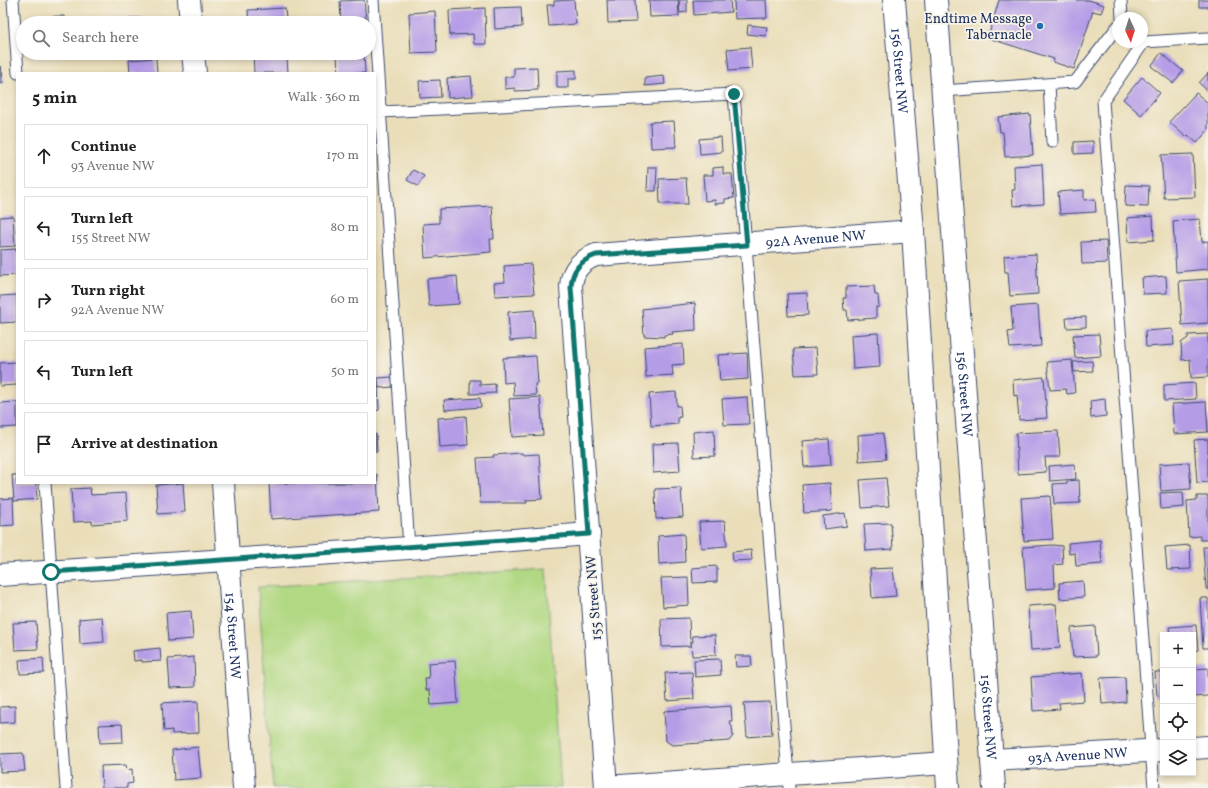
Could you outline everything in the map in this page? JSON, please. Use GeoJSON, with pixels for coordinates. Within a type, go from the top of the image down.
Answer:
{"type":"FeatureCollection","features":[{"type":"Feature","properties":{"kind":"street"},"geometry":{"type":"LineString","coordinates":[[190,0],[191,16]]}},
{"type":"Feature","properties":{"kind":"street","name":"156 Street NW"},"geometry":{"type":"LineString","coordinates":[[894,0],[913,231],[948,788]]}},
{"type":"Feature","properties":{"kind":"street","name":"156 Street NW"},"geometry":{"type":"LineString","coordinates":[[936,0],[994,788]]}},
{"type":"Feature","properties":{"kind":"street"},"geometry":{"type":"LineString","coordinates":[[194,60],[195,72]]}},
{"type":"Feature","properties":{"kind":"street","name":"92A Avenue NW"},"geometry":{"type":"LineString","coordinates":[[577,266],[586,259],[596,255],[747,245],[913,231]]}},
{"type":"Feature","properties":{"kind":"street","name":"155 Street NW"},"geometry":{"type":"LineString","coordinates":[[577,266],[572,277],[571,287],[606,787]]}},
{"type":"Feature","properties":{"kind":"street","name":"154 Street NW"},"geometry":{"type":"LineString","coordinates":[[223,484],[244,788]]}},
{"type":"Feature","properties":{"kind":"street"},"geometry":{"type":"LineString","coordinates":[[0,575],[409,548],[589,534]]}},
{"type":"Feature","properties":{"kind":"street"},"geometry":{"type":"LineString","coordinates":[[1196,748],[1208,747]]}},
{"type":"Feature","properties":{"kind":"street","name":"93A Avenue NW"},"geometry":{"type":"LineString","coordinates":[[992,760],[1157,750]]}},
{"type":"Feature","properties":{"kind":"street"},"geometry":{"type":"LineString","coordinates":[[606,787],[788,781],[946,764]]}},
{"type":"Feature","properties":{"kind":"lane"},"geometry":{"type":"LineString","coordinates":[[13,0],[16,44]]}},
{"type":"Feature","properties":{"kind":"lane"},"geometry":{"type":"LineString","coordinates":[[373,0],[374,16]]}},
{"type":"Feature","properties":{"kind":"lane"},"geometry":{"type":"LineString","coordinates":[[1121,0],[1122,12]]}},
{"type":"Feature","properties":{"kind":"lane"},"geometry":{"type":"LineString","coordinates":[[942,91],[1075,82],[1112,34]]}},
{"type":"Feature","properties":{"kind":"lane"},"geometry":{"type":"LineString","coordinates":[[1154,788],[1157,750],[1103,101],[1144,42],[1208,38]]}},
{"type":"Feature","properties":{"kind":"lane"},"geometry":{"type":"LineString","coordinates":[[376,42],[409,548]]}},
{"type":"Feature","properties":{"kind":"lane"},"geometry":{"type":"LineString","coordinates":[[17,60],[18,72]]}},
{"type":"Feature","properties":{"kind":"lane"},"geometry":{"type":"LineString","coordinates":[[1049,84],[1052,142]]}},
{"type":"Feature","properties":{"kind":"lane"},"geometry":{"type":"LineString","coordinates":[[381,112],[734,94],[788,781]]}},
{"type":"Feature","properties":{"kind":"lane"},"geometry":{"type":"LineString","coordinates":[[45,484],[66,788]]}},
{"type":"Feature","properties":{"kind":"green space"},"geometry":{"type":"Polygon","coordinates":[[[546,569],[561,788],[273,788],[258,587],[546,569]]]}},
{"type":"Feature","properties":{"kind":"building"},"geometry":{"type":"Polygon","coordinates":[[[364,0],[366,16],[341,16],[340,1],[364,0]]]}},
{"type":"Feature","properties":{"kind":"building"},"geometry":{"type":"Polygon","coordinates":[[[574,0],[576,24],[549,26],[547,5],[554,5],[554,1],[574,0]]]}},
{"type":"Feature","properties":{"kind":"building"},"geometry":{"type":"Polygon","coordinates":[[[607,0],[635,0],[636,22],[608,23],[607,0]]]}},
{"type":"Feature","properties":{"kind":"building"},"geometry":{"type":"Polygon","coordinates":[[[649,0],[678,0],[679,16],[650,17],[649,0]]]}},
{"type":"Feature","properties":{"kind":"building"},"geometry":{"type":"Polygon","coordinates":[[[679,0],[687,0],[687,12],[680,13],[679,0]]]}},
{"type":"Feature","properties":{"kind":"building"},"geometry":{"type":"Polygon","coordinates":[[[693,0],[730,0],[731,12],[694,15],[693,0]]]}},
{"type":"Feature","properties":{"kind":"building"},"geometry":{"type":"Polygon","coordinates":[[[734,0],[766,0],[767,18],[735,19],[734,0]]]}},
{"type":"Feature","properties":{"kind":"building","name":"Endtime Message Tabernacle"},"geometry":{"type":"Polygon","coordinates":[[[999,0],[1089,0],[1104,5],[1101,13],[1093,11],[1074,69],[1053,62],[1054,59],[988,38],[999,0]]]}},
{"type":"Feature","properties":{"kind":"building"},"geometry":{"type":"Polygon","coordinates":[[[1199,0],[1208,0],[1208,7],[1199,7],[1199,0]]]}},
{"type":"Feature","properties":{"kind":"building"},"geometry":{"type":"Polygon","coordinates":[[[521,7],[522,27],[495,29],[494,8],[521,7]]]}},
{"type":"Feature","properties":{"kind":"building"},"geometry":{"type":"Polygon","coordinates":[[[285,8],[286,16],[248,16],[248,10],[285,8]]]}},
{"type":"Feature","properties":{"kind":"building"},"geometry":{"type":"Polygon","coordinates":[[[485,8],[486,44],[474,44],[473,34],[450,35],[449,10],[485,8]]]}},
{"type":"Feature","properties":{"kind":"building"},"geometry":{"type":"Polygon","coordinates":[[[435,11],[437,52],[411,53],[409,13],[435,11]]]}},
{"type":"Feature","properties":{"kind":"building"},"geometry":{"type":"Polygon","coordinates":[[[748,25],[767,27],[766,36],[747,34],[748,25]]]}},
{"type":"Feature","properties":{"kind":"building"},"geometry":{"type":"Polygon","coordinates":[[[750,47],[752,69],[729,71],[727,49],[750,47]]]}},
{"type":"Feature","properties":{"kind":"building"},"geometry":{"type":"Polygon","coordinates":[[[1161,53],[1183,71],[1173,83],[1151,66],[1161,53]]]}},
{"type":"Feature","properties":{"kind":"building"},"geometry":{"type":"Polygon","coordinates":[[[129,60],[156,60],[157,72],[130,72],[129,60]]]}},
{"type":"Feature","properties":{"kind":"building"},"geometry":{"type":"Polygon","coordinates":[[[253,60],[287,60],[288,72],[254,72],[253,60]]]}},
{"type":"Feature","properties":{"kind":"building"},"geometry":{"type":"Polygon","coordinates":[[[337,60],[364,60],[365,72],[338,72],[337,60]]]}},
{"type":"Feature","properties":{"kind":"building"},"geometry":{"type":"Polygon","coordinates":[[[0,66],[3,83],[0,84],[0,66]]]}},
{"type":"Feature","properties":{"kind":"building"},"geometry":{"type":"Polygon","coordinates":[[[537,67],[538,90],[515,91],[515,88],[505,89],[505,77],[514,77],[514,68],[537,67]]]}},
{"type":"Feature","properties":{"kind":"building"},"geometry":{"type":"Polygon","coordinates":[[[576,70],[576,79],[568,79],[568,88],[557,88],[557,71],[576,70]]]}},
{"type":"Feature","properties":{"kind":"building"},"geometry":{"type":"Polygon","coordinates":[[[1208,73],[1208,91],[1199,83],[1208,73]]]}},
{"type":"Feature","properties":{"kind":"building"},"geometry":{"type":"Polygon","coordinates":[[[471,76],[473,96],[448,98],[447,78],[471,76]]]}},
{"type":"Feature","properties":{"kind":"building"},"geometry":{"type":"Polygon","coordinates":[[[664,76],[665,84],[645,86],[645,78],[664,76]]]}},
{"type":"Feature","properties":{"kind":"building"},"geometry":{"type":"Polygon","coordinates":[[[1142,77],[1160,93],[1141,115],[1123,99],[1142,77]]]}},
{"type":"Feature","properties":{"kind":"building"},"geometry":{"type":"Polygon","coordinates":[[[440,80],[441,97],[420,98],[419,81],[440,80]]]}},
{"type":"Feature","properties":{"kind":"building"},"geometry":{"type":"Polygon","coordinates":[[[1196,93],[1208,103],[1208,130],[1197,143],[1188,135],[1186,137],[1169,122],[1196,93]]]}},
{"type":"Feature","properties":{"kind":"building"},"geometry":{"type":"Polygon","coordinates":[[[1030,114],[1033,155],[1005,157],[1003,132],[1000,132],[998,117],[1030,114]]]}},
{"type":"Feature","properties":{"kind":"building"},"geometry":{"type":"Polygon","coordinates":[[[674,121],[676,147],[651,148],[650,122],[674,121]]]}},
{"type":"Feature","properties":{"kind":"building"},"geometry":{"type":"Polygon","coordinates":[[[721,137],[722,152],[700,154],[699,139],[721,137]]]}},
{"type":"Feature","properties":{"kind":"building"},"geometry":{"type":"Polygon","coordinates":[[[1093,141],[1093,153],[1074,154],[1074,142],[1093,141]]]}},
{"type":"Feature","properties":{"kind":"building"},"geometry":{"type":"Polygon","coordinates":[[[1193,154],[1195,197],[1164,198],[1161,155],[1193,154]]]}},
{"type":"Feature","properties":{"kind":"building"},"geometry":{"type":"Polygon","coordinates":[[[1042,164],[1044,204],[1013,206],[1012,190],[1015,190],[1014,166],[1042,164]]]}},
{"type":"Feature","properties":{"kind":"building"},"geometry":{"type":"Polygon","coordinates":[[[648,167],[657,167],[656,191],[647,191],[648,167]]]}},
{"type":"Feature","properties":{"kind":"building"},"geometry":{"type":"Polygon","coordinates":[[[723,167],[723,174],[732,174],[734,198],[725,199],[725,203],[715,204],[715,200],[705,201],[703,175],[713,175],[713,168],[723,167]]]}},
{"type":"Feature","properties":{"kind":"building"},"geometry":{"type":"Polygon","coordinates":[[[413,170],[424,176],[418,186],[407,180],[413,170]]]}},
{"type":"Feature","properties":{"kind":"building"},"geometry":{"type":"Polygon","coordinates":[[[686,178],[688,204],[660,204],[659,179],[686,178]]]}},
{"type":"Feature","properties":{"kind":"building"},"geometry":{"type":"Polygon","coordinates":[[[1126,185],[1149,186],[1148,207],[1125,206],[1126,185]]]}},
{"type":"Feature","properties":{"kind":"building"},"geometry":{"type":"Polygon","coordinates":[[[1084,190],[1084,200],[1095,199],[1096,212],[1060,214],[1058,192],[1084,190]]]}},
{"type":"Feature","properties":{"kind":"building"},"geometry":{"type":"Polygon","coordinates":[[[492,206],[494,239],[490,239],[491,252],[425,258],[423,224],[439,223],[439,209],[492,206]]]}},
{"type":"Feature","properties":{"kind":"building"},"geometry":{"type":"Polygon","coordinates":[[[13,216],[15,246],[0,247],[0,217],[13,216]]]}},
{"type":"Feature","properties":{"kind":"building"},"geometry":{"type":"Polygon","coordinates":[[[1153,216],[1154,240],[1128,242],[1127,218],[1153,216]]]}},
{"type":"Feature","properties":{"kind":"building"},"geometry":{"type":"Polygon","coordinates":[[[1200,219],[1202,242],[1208,241],[1208,269],[1176,272],[1173,221],[1200,219]]]}},
{"type":"Feature","properties":{"kind":"building"},"geometry":{"type":"Polygon","coordinates":[[[1106,241],[1107,263],[1082,264],[1081,242],[1106,241]]]}},
{"type":"Feature","properties":{"kind":"building"},"geometry":{"type":"Polygon","coordinates":[[[16,249],[16,275],[0,276],[0,250],[16,249]]]}},
{"type":"Feature","properties":{"kind":"building"},"geometry":{"type":"Polygon","coordinates":[[[1036,254],[1038,294],[1010,296],[1008,272],[1005,272],[1004,256],[1036,254]]]}},
{"type":"Feature","properties":{"kind":"building"},"geometry":{"type":"Polygon","coordinates":[[[531,264],[534,294],[495,296],[494,283],[505,282],[504,266],[531,264]]]}},
{"type":"Feature","properties":{"kind":"building"},"geometry":{"type":"Polygon","coordinates":[[[457,276],[459,304],[429,306],[427,279],[457,276]]]}},
{"type":"Feature","properties":{"kind":"building"},"geometry":{"type":"Polygon","coordinates":[[[1166,276],[1167,293],[1143,294],[1142,278],[1166,276]]]}},
{"type":"Feature","properties":{"kind":"building"},"geometry":{"type":"Polygon","coordinates":[[[1208,279],[1208,323],[1182,325],[1179,281],[1208,279]]]}},
{"type":"Feature","properties":{"kind":"building"},"geometry":{"type":"Polygon","coordinates":[[[874,286],[875,295],[878,295],[879,307],[876,307],[876,318],[848,320],[847,310],[844,310],[843,298],[846,298],[846,287],[874,286]]]}},
{"type":"Feature","properties":{"kind":"building"},"geometry":{"type":"Polygon","coordinates":[[[807,293],[808,315],[788,316],[787,294],[807,293]]]}},
{"type":"Feature","properties":{"kind":"building"},"geometry":{"type":"Polygon","coordinates":[[[16,295],[16,322],[0,323],[0,296],[16,295]]]}},
{"type":"Feature","properties":{"kind":"building"},"geometry":{"type":"Polygon","coordinates":[[[695,303],[696,330],[672,332],[673,334],[664,335],[664,337],[644,336],[642,309],[695,303]]]}},
{"type":"Feature","properties":{"kind":"building"},"geometry":{"type":"Polygon","coordinates":[[[1038,305],[1041,346],[1010,348],[1008,332],[1013,331],[1011,307],[1038,305]]]}},
{"type":"Feature","properties":{"kind":"building"},"geometry":{"type":"Polygon","coordinates":[[[534,310],[535,339],[510,341],[508,312],[534,310]]]}},
{"type":"Feature","properties":{"kind":"building"},"geometry":{"type":"Polygon","coordinates":[[[1086,317],[1086,327],[1067,328],[1066,318],[1086,317]]]}},
{"type":"Feature","properties":{"kind":"building"},"geometry":{"type":"Polygon","coordinates":[[[1173,329],[1174,345],[1146,347],[1145,331],[1173,329]]]}},
{"type":"Feature","properties":{"kind":"building"},"geometry":{"type":"Polygon","coordinates":[[[878,333],[880,367],[853,369],[851,335],[878,333]]]}},
{"type":"Feature","properties":{"kind":"building"},"geometry":{"type":"Polygon","coordinates":[[[1099,334],[1101,356],[1075,358],[1073,335],[1099,334]]]}},
{"type":"Feature","properties":{"kind":"building"},"geometry":{"type":"Polygon","coordinates":[[[1208,334],[1208,377],[1191,378],[1190,359],[1182,360],[1181,343],[1188,338],[1188,335],[1208,334]]]}},
{"type":"Feature","properties":{"kind":"building"},"geometry":{"type":"Polygon","coordinates":[[[683,344],[684,364],[672,365],[673,375],[646,377],[644,347],[683,344]]]}},
{"type":"Feature","properties":{"kind":"building"},"geometry":{"type":"Polygon","coordinates":[[[816,348],[818,374],[795,375],[793,349],[816,348]]]}},
{"type":"Feature","properties":{"kind":"building"},"geometry":{"type":"Polygon","coordinates":[[[747,353],[748,379],[720,381],[718,355],[747,353]]]}},
{"type":"Feature","properties":{"kind":"building"},"geometry":{"type":"Polygon","coordinates":[[[536,356],[538,384],[535,384],[536,395],[514,396],[513,382],[504,383],[503,358],[536,356]]]}},
{"type":"Feature","properties":{"kind":"building"},"geometry":{"type":"Polygon","coordinates":[[[1072,360],[1075,393],[1067,394],[1066,389],[1050,390],[1047,362],[1072,360]]]}},
{"type":"Feature","properties":{"kind":"building"},"geometry":{"type":"Polygon","coordinates":[[[1092,361],[1093,371],[1074,372],[1073,362],[1092,361]]]}},
{"type":"Feature","properties":{"kind":"building"},"geometry":{"type":"Polygon","coordinates":[[[16,362],[16,385],[0,386],[0,363],[16,362]]]}},
{"type":"Feature","properties":{"kind":"building"},"geometry":{"type":"Polygon","coordinates":[[[392,377],[393,387],[379,388],[378,378],[392,377]]]}},
{"type":"Feature","properties":{"kind":"building"},"geometry":{"type":"Polygon","coordinates":[[[1044,377],[1047,418],[1019,420],[1017,395],[1014,396],[1013,380],[1044,377]]]}},
{"type":"Feature","properties":{"kind":"building"},"geometry":{"type":"Polygon","coordinates":[[[470,380],[480,380],[480,385],[495,384],[496,393],[470,394],[470,380]]]}},
{"type":"Feature","properties":{"kind":"building"},"geometry":{"type":"Polygon","coordinates":[[[1195,383],[1196,399],[1164,401],[1164,385],[1195,383]]]}},
{"type":"Feature","properties":{"kind":"building"},"geometry":{"type":"Polygon","coordinates":[[[376,386],[378,386],[379,410],[376,411],[376,386]]]}},
{"type":"Feature","properties":{"kind":"building"},"geometry":{"type":"Polygon","coordinates":[[[676,392],[677,406],[680,406],[681,417],[678,417],[678,424],[651,426],[649,394],[676,392]]]}},
{"type":"Feature","properties":{"kind":"building"},"geometry":{"type":"Polygon","coordinates":[[[540,397],[543,435],[512,437],[509,399],[540,397]]]}},
{"type":"Feature","properties":{"kind":"building"},"geometry":{"type":"Polygon","coordinates":[[[747,397],[749,424],[724,425],[722,399],[747,397]]]}},
{"type":"Feature","properties":{"kind":"building"},"geometry":{"type":"Polygon","coordinates":[[[480,398],[481,407],[445,410],[444,400],[480,398]]]}},
{"type":"Feature","properties":{"kind":"building"},"geometry":{"type":"Polygon","coordinates":[[[1105,399],[1106,416],[1091,418],[1090,401],[1105,399]]]}},
{"type":"Feature","properties":{"kind":"building"},"geometry":{"type":"Polygon","coordinates":[[[16,402],[16,427],[0,428],[0,403],[16,402]]]}},
{"type":"Feature","properties":{"kind":"building"},"geometry":{"type":"Polygon","coordinates":[[[1206,402],[1208,432],[1174,434],[1172,404],[1206,402]]]}},
{"type":"Feature","properties":{"kind":"building"},"geometry":{"type":"Polygon","coordinates":[[[466,416],[468,445],[440,447],[438,418],[466,416]]]}},
{"type":"Feature","properties":{"kind":"building"},"geometry":{"type":"Polygon","coordinates":[[[714,430],[715,456],[694,457],[693,432],[714,430]]]}},
{"type":"Feature","properties":{"kind":"building"},"geometry":{"type":"Polygon","coordinates":[[[1058,431],[1060,457],[1045,457],[1046,472],[1018,474],[1016,433],[1058,431]]]}},
{"type":"Feature","properties":{"kind":"building"},"geometry":{"type":"Polygon","coordinates":[[[883,433],[886,459],[859,461],[858,435],[883,433]]]}},
{"type":"Feature","properties":{"kind":"building"},"geometry":{"type":"Polygon","coordinates":[[[829,439],[831,465],[804,467],[802,441],[829,439]]]}},
{"type":"Feature","properties":{"kind":"building"},"geometry":{"type":"Polygon","coordinates":[[[1208,439],[1208,482],[1197,483],[1194,440],[1208,439]]]}},
{"type":"Feature","properties":{"kind":"building"},"geometry":{"type":"Polygon","coordinates":[[[678,443],[680,471],[653,473],[652,444],[678,443]]]}},
{"type":"Feature","properties":{"kind":"building"},"geometry":{"type":"Polygon","coordinates":[[[522,453],[523,455],[539,454],[542,499],[526,500],[527,503],[480,503],[477,458],[494,457],[493,455],[522,453]]]}},
{"type":"Feature","properties":{"kind":"building"},"geometry":{"type":"Polygon","coordinates":[[[1189,462],[1191,489],[1161,491],[1159,464],[1189,462]]]}},
{"type":"Feature","properties":{"kind":"building"},"geometry":{"type":"Polygon","coordinates":[[[1075,464],[1076,479],[1050,481],[1049,466],[1075,464]]]}},
{"type":"Feature","properties":{"kind":"building"},"geometry":{"type":"Polygon","coordinates":[[[376,474],[379,512],[271,519],[269,484],[376,484],[376,474]]]}},
{"type":"Feature","properties":{"kind":"building"},"geometry":{"type":"Polygon","coordinates":[[[12,475],[16,475],[16,484],[36,484],[37,499],[14,501],[12,475]]]}},
{"type":"Feature","properties":{"kind":"building"},"geometry":{"type":"Polygon","coordinates":[[[886,478],[889,506],[862,508],[860,480],[886,478]]]}},
{"type":"Feature","properties":{"kind":"building"},"geometry":{"type":"Polygon","coordinates":[[[1079,480],[1080,503],[1054,504],[1053,484],[1079,480]]]}},
{"type":"Feature","properties":{"kind":"building"},"geometry":{"type":"Polygon","coordinates":[[[830,483],[832,511],[804,513],[802,485],[830,483]]]}},
{"type":"Feature","properties":{"kind":"building"},"geometry":{"type":"Polygon","coordinates":[[[183,484],[185,512],[158,514],[156,485],[183,484]]]}},
{"type":"Feature","properties":{"kind":"building"},"geometry":{"type":"Polygon","coordinates":[[[90,488],[91,495],[126,493],[128,521],[92,524],[92,521],[73,522],[71,489],[90,488]]]}},
{"type":"Feature","properties":{"kind":"building"},"geometry":{"type":"Polygon","coordinates":[[[681,488],[683,517],[656,519],[655,489],[681,488]]]}},
{"type":"Feature","properties":{"kind":"building"},"geometry":{"type":"Polygon","coordinates":[[[1183,492],[1184,507],[1161,509],[1160,493],[1183,492]]]}},
{"type":"Feature","properties":{"kind":"building"},"geometry":{"type":"Polygon","coordinates":[[[1050,496],[1053,539],[1024,541],[1021,498],[1050,496]]]}},
{"type":"Feature","properties":{"kind":"building"},"geometry":{"type":"Polygon","coordinates":[[[1197,496],[1208,496],[1208,540],[1200,540],[1200,536],[1189,537],[1187,501],[1197,500],[1197,496]]]}},
{"type":"Feature","properties":{"kind":"building"},"geometry":{"type":"Polygon","coordinates":[[[13,498],[14,525],[0,526],[0,499],[13,498]]]}},
{"type":"Feature","properties":{"kind":"building"},"geometry":{"type":"Polygon","coordinates":[[[845,513],[847,526],[824,529],[823,516],[845,513]]]}},
{"type":"Feature","properties":{"kind":"building"},"geometry":{"type":"Polygon","coordinates":[[[725,521],[727,546],[701,548],[699,522],[725,521]]]}},
{"type":"Feature","properties":{"kind":"building"},"geometry":{"type":"Polygon","coordinates":[[[891,523],[893,549],[866,551],[864,524],[891,523]]]}},
{"type":"Feature","properties":{"kind":"building"},"geometry":{"type":"Polygon","coordinates":[[[684,534],[685,562],[659,564],[658,536],[684,534]]]}},
{"type":"Feature","properties":{"kind":"building"},"geometry":{"type":"Polygon","coordinates":[[[1100,540],[1102,564],[1076,566],[1075,553],[1069,554],[1068,543],[1100,540]]]}},
{"type":"Feature","properties":{"kind":"building"},"geometry":{"type":"Polygon","coordinates":[[[1053,545],[1062,546],[1063,564],[1054,565],[1055,588],[1026,590],[1023,547],[1053,545]]]}},
{"type":"Feature","properties":{"kind":"building"},"geometry":{"type":"Polygon","coordinates":[[[1190,545],[1191,569],[1167,570],[1165,547],[1190,545]]]}},
{"type":"Feature","properties":{"kind":"building"},"geometry":{"type":"Polygon","coordinates":[[[1203,547],[1208,547],[1208,589],[1206,589],[1203,547]]]}},
{"type":"Feature","properties":{"kind":"building"},"geometry":{"type":"Polygon","coordinates":[[[751,550],[752,560],[733,561],[732,552],[751,550]]]}},
{"type":"Feature","properties":{"kind":"building"},"geometry":{"type":"Polygon","coordinates":[[[717,566],[717,582],[693,583],[692,568],[717,566]]]}},
{"type":"Feature","properties":{"kind":"building"},"geometry":{"type":"Polygon","coordinates":[[[893,568],[896,596],[872,598],[870,569],[893,568]]]}},
{"type":"Feature","properties":{"kind":"building"},"geometry":{"type":"Polygon","coordinates":[[[688,577],[689,605],[663,607],[661,578],[688,577]]]}},
{"type":"Feature","properties":{"kind":"building"},"geometry":{"type":"Polygon","coordinates":[[[1083,581],[1084,597],[1060,599],[1059,583],[1083,581]]]}},
{"type":"Feature","properties":{"kind":"building"},"geometry":{"type":"Polygon","coordinates":[[[1200,598],[1208,598],[1208,648],[1203,648],[1200,598]]]}},
{"type":"Feature","properties":{"kind":"building"},"geometry":{"type":"Polygon","coordinates":[[[1056,604],[1060,648],[1031,650],[1028,606],[1056,604]]]}},
{"type":"Feature","properties":{"kind":"building"},"geometry":{"type":"Polygon","coordinates":[[[191,611],[193,639],[168,641],[166,613],[191,611]]]}},
{"type":"Feature","properties":{"kind":"building"},"geometry":{"type":"Polygon","coordinates":[[[102,617],[104,642],[80,644],[79,619],[102,617]]]}},
{"type":"Feature","properties":{"kind":"building"},"geometry":{"type":"Polygon","coordinates":[[[689,618],[690,646],[662,647],[661,619],[689,618]]]}},
{"type":"Feature","properties":{"kind":"building"},"geometry":{"type":"Polygon","coordinates":[[[36,622],[38,649],[15,650],[13,623],[36,622]]]}},
{"type":"Feature","properties":{"kind":"building"},"geometry":{"type":"Polygon","coordinates":[[[1196,625],[1198,650],[1196,650],[1196,632],[1170,632],[1169,627],[1196,625]]]}},
{"type":"Feature","properties":{"kind":"building"},"geometry":{"type":"Polygon","coordinates":[[[1095,626],[1097,656],[1073,657],[1071,628],[1095,626]]]}},
{"type":"Feature","properties":{"kind":"building"},"geometry":{"type":"Polygon","coordinates":[[[715,635],[716,655],[692,656],[692,636],[715,635]]]}},
{"type":"Feature","properties":{"kind":"building"},"geometry":{"type":"Polygon","coordinates":[[[160,648],[161,661],[134,661],[133,651],[160,648]]]}},
{"type":"Feature","properties":{"kind":"building"},"geometry":{"type":"Polygon","coordinates":[[[735,656],[751,656],[752,666],[736,667],[735,656]]]}},
{"type":"Feature","properties":{"kind":"building"},"geometry":{"type":"Polygon","coordinates":[[[194,657],[195,687],[170,688],[168,659],[194,657]]]}},
{"type":"Feature","properties":{"kind":"building"},"geometry":{"type":"Polygon","coordinates":[[[43,658],[44,673],[20,674],[19,660],[43,658]]]}},
{"type":"Feature","properties":{"kind":"building"},"geometry":{"type":"Polygon","coordinates":[[[720,659],[721,675],[695,677],[694,660],[720,659]]]}},
{"type":"Feature","properties":{"kind":"building"},"geometry":{"type":"Polygon","coordinates":[[[455,661],[458,703],[431,705],[430,690],[426,690],[425,678],[429,678],[428,663],[455,661]]]}},
{"type":"Feature","properties":{"kind":"building"},"geometry":{"type":"Polygon","coordinates":[[[1208,668],[1208,696],[1196,697],[1196,669],[1208,668]]]}},
{"type":"Feature","properties":{"kind":"building"},"geometry":{"type":"Polygon","coordinates":[[[692,672],[694,699],[667,701],[665,673],[692,672]]]}},
{"type":"Feature","properties":{"kind":"building"},"geometry":{"type":"Polygon","coordinates":[[[1155,672],[1160,672],[1160,696],[1157,696],[1155,672]]]}},
{"type":"Feature","properties":{"kind":"building"},"geometry":{"type":"Polygon","coordinates":[[[1082,673],[1084,701],[1059,703],[1060,709],[1033,711],[1031,677],[1082,673]]]}},
{"type":"Feature","properties":{"kind":"building"},"geometry":{"type":"Polygon","coordinates":[[[1125,677],[1126,702],[1102,704],[1100,678],[1125,677]]]}},
{"type":"Feature","properties":{"kind":"building"},"geometry":{"type":"Polygon","coordinates":[[[198,701],[199,733],[172,734],[172,730],[164,731],[162,703],[198,701]]]}},
{"type":"Feature","properties":{"kind":"building"},"geometry":{"type":"Polygon","coordinates":[[[770,702],[772,735],[747,737],[744,703],[770,702]]]}},
{"type":"Feature","properties":{"kind":"building"},"geometry":{"type":"Polygon","coordinates":[[[15,706],[15,722],[0,723],[0,707],[15,706]]]}},
{"type":"Feature","properties":{"kind":"building"},"geometry":{"type":"Polygon","coordinates":[[[731,706],[732,721],[729,721],[732,727],[733,736],[729,741],[672,745],[666,741],[664,711],[731,706]]]}},
{"type":"Feature","properties":{"kind":"building"},"geometry":{"type":"Polygon","coordinates":[[[122,724],[123,742],[100,743],[99,725],[122,724]]]}},
{"type":"Feature","properties":{"kind":"building"},"geometry":{"type":"Polygon","coordinates":[[[198,747],[201,778],[174,780],[172,750],[198,747]]]}},
{"type":"Feature","properties":{"kind":"building"},"geometry":{"type":"Polygon","coordinates":[[[23,753],[25,771],[0,772],[0,754],[23,753]]]}},
{"type":"Feature","properties":{"kind":"building"},"geometry":{"type":"Polygon","coordinates":[[[126,765],[127,770],[132,769],[133,783],[127,784],[127,788],[102,788],[101,766],[126,765]]]}},
{"type":"Feature","properties":{"kind":"place","name":"Endtime Message Tabernacle"},"geometry":{"type":"Point","coordinates":[1040,26]}},
{"type":"Feature","properties":{"kind":"route"},"geometry":{"type":"LineString","coordinates":[[51,572],[409,548],[589,534],[571,287],[572,277],[577,266],[586,259],[596,255],[747,245],[734,94]]}}]}
